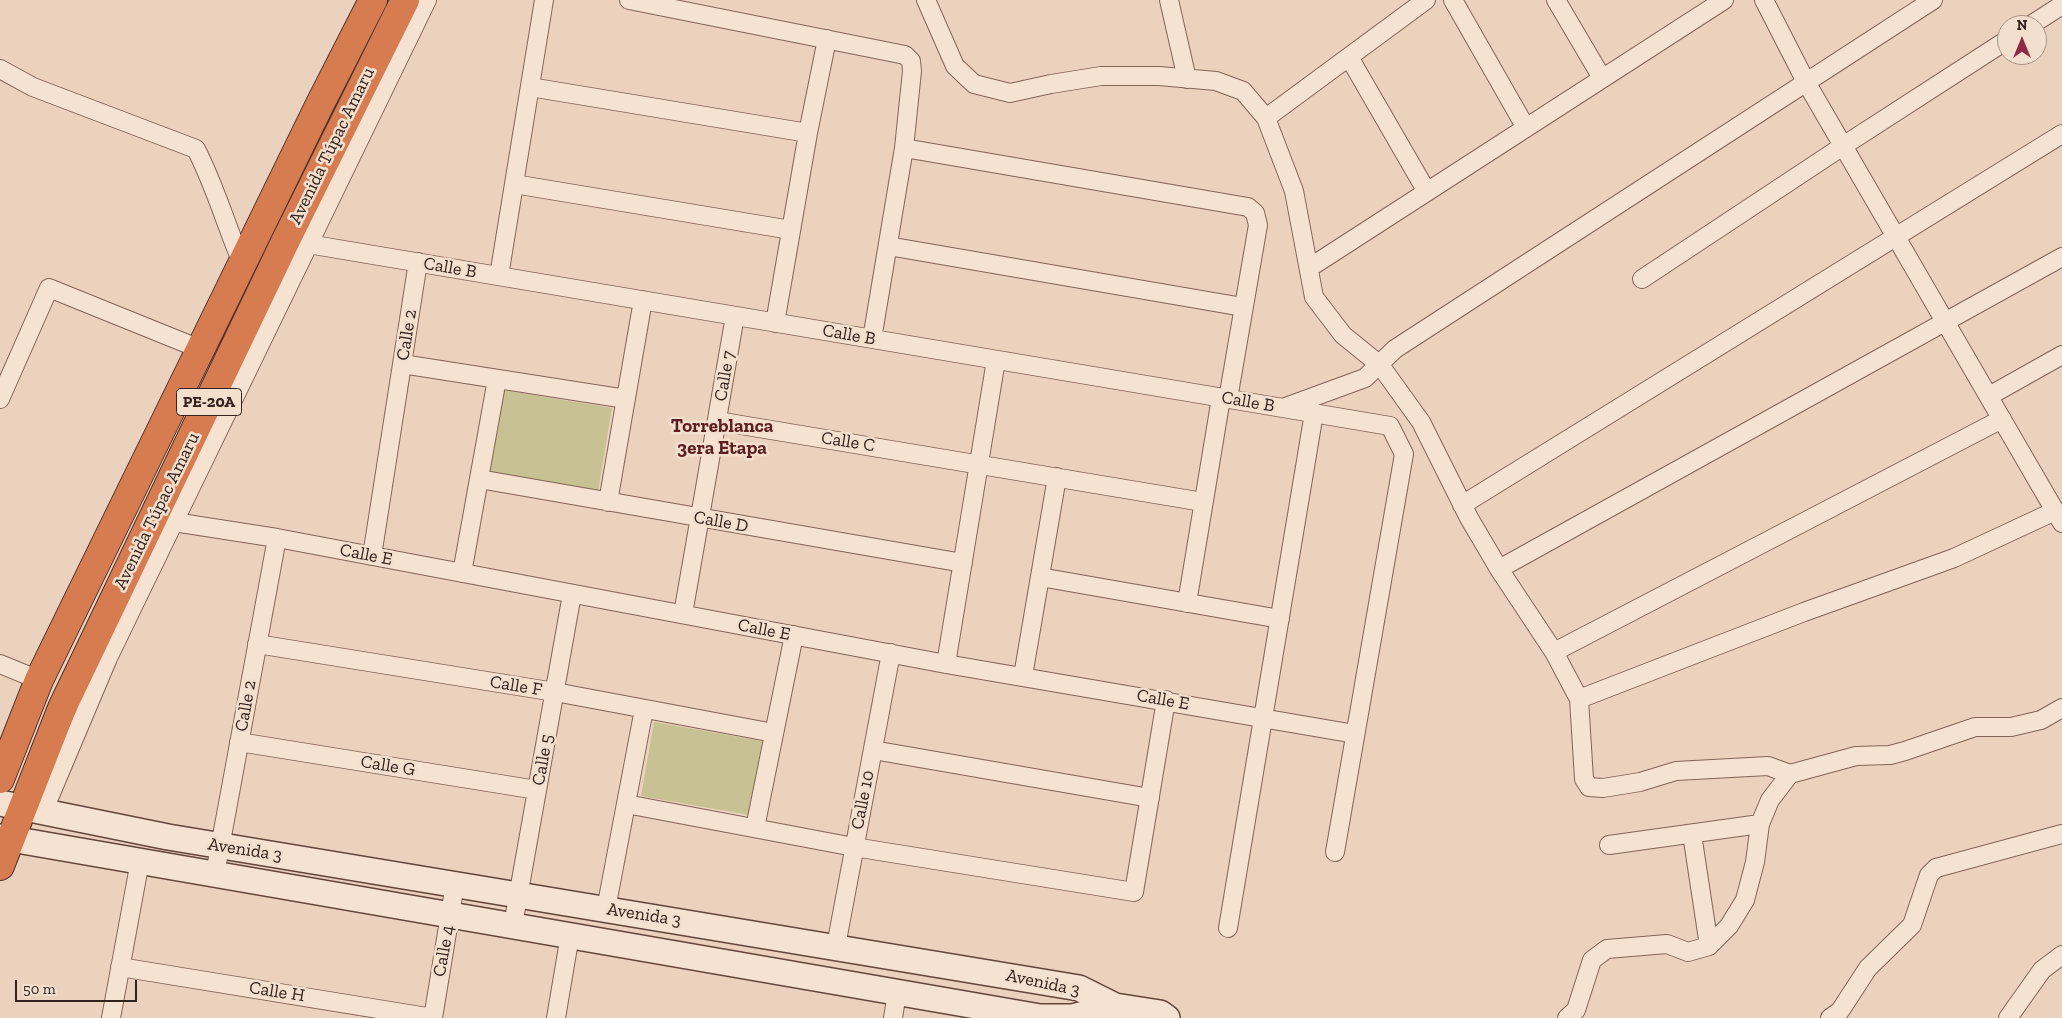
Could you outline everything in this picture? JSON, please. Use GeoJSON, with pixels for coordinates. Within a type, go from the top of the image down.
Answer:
{"type":"FeatureCollection","features":[{"type":"Feature","properties":{"kind":"highway","name":"Avenida Túpac Amaru"},"geometry":{"type":"LineString","coordinates":[[0,779],[39,680],[242,263],[373,0]]}},
{"type":"Feature","properties":{"kind":"highway","name":"Avenida Túpac Amaru"},"geometry":{"type":"LineString","coordinates":[[0,866],[5,838],[22,808],[66,700],[286,240],[405,0]]}},
{"type":"Feature","properties":{"kind":"street"},"geometry":{"type":"LineString","coordinates":[[22,808],[108,658],[427,0]]}},
{"type":"Feature","properties":{"kind":"street"},"geometry":{"type":"LineString","coordinates":[[499,276],[544,0]]}},
{"type":"Feature","properties":{"kind":"street"},"geometry":{"type":"LineString","coordinates":[[629,0],[905,54],[911,61],[912,71],[904,148],[872,339]]}},
{"type":"Feature","properties":{"kind":"street"},"geometry":{"type":"LineString","coordinates":[[926,0],[955,66],[974,84],[1010,93],[1101,76],[1159,76],[1216,81],[1242,91],[1266,118],[1294,191],[1314,296],[1343,334],[1380,365],[1422,422],[1462,504],[1499,569],[1554,652],[1579,699],[1584,779],[1589,788],[1603,788],[1640,782],[1676,771],[1768,766],[1790,774],[1856,756],[1890,755],[1975,728],[2010,727],[2041,720],[2062,708]]}},
{"type":"Feature","properties":{"kind":"street"},"geometry":{"type":"LineString","coordinates":[[1169,0],[1187,79]]}},
{"type":"Feature","properties":{"kind":"street"},"geometry":{"type":"LineString","coordinates":[[1266,118],[1426,0]]}},
{"type":"Feature","properties":{"kind":"street"},"geometry":{"type":"LineString","coordinates":[[1453,0],[1526,128]]}},
{"type":"Feature","properties":{"kind":"street"},"geometry":{"type":"LineString","coordinates":[[1556,0],[1602,78]]}},
{"type":"Feature","properties":{"kind":"street"},"geometry":{"type":"LineString","coordinates":[[1309,268],[1724,0]]}},
{"type":"Feature","properties":{"kind":"street"},"geometry":{"type":"LineString","coordinates":[[1579,699],[2058,517],[1806,82],[1764,0]]}},
{"type":"Feature","properties":{"kind":"street"},"geometry":{"type":"LineString","coordinates":[[1283,408],[1365,378],[1395,349],[1933,0]]}},
{"type":"Feature","properties":{"kind":"street"},"geometry":{"type":"LineString","coordinates":[[2046,15],[2062,5]]}},
{"type":"Feature","properties":{"kind":"street"},"geometry":{"type":"LineString","coordinates":[[775,323],[808,133],[827,39]]}},
{"type":"Feature","properties":{"kind":"street"},"geometry":{"type":"LineString","coordinates":[[1642,279],[1997,46]]}},
{"type":"Feature","properties":{"kind":"street"},"geometry":{"type":"LineString","coordinates":[[1349,57],[1427,192]]}},
{"type":"Feature","properties":{"kind":"street"},"geometry":{"type":"LineString","coordinates":[[0,69],[33,87],[196,149],[210,174],[242,263]]}},
{"type":"Feature","properties":{"kind":"street"},"geometry":{"type":"LineString","coordinates":[[530,87],[808,133]]}},
{"type":"Feature","properties":{"kind":"street"},"geometry":{"type":"LineString","coordinates":[[1462,504],[2062,134]]}},
{"type":"Feature","properties":{"kind":"street"},"geometry":{"type":"LineString","coordinates":[[904,148],[1248,207],[1255,213],[1258,224],[1203,502],[1187,603]]}},
{"type":"Feature","properties":{"kind":"street"},"geometry":{"type":"LineString","coordinates":[[514,184],[791,230]]}},
{"type":"Feature","properties":{"kind":"street","name":"Calle B"},"geometry":{"type":"LineString","coordinates":[[308,244],[1390,426],[1404,454],[1355,734]]}},
{"type":"Feature","properties":{"kind":"street"},"geometry":{"type":"LineString","coordinates":[[888,246],[1243,307]]}},
{"type":"Feature","properties":{"kind":"street"},"geometry":{"type":"LineString","coordinates":[[1499,569],[2062,258]]}},
{"type":"Feature","properties":{"kind":"street","name":"Calle 2"},"geometry":{"type":"LineString","coordinates":[[372,556],[418,262]]}},
{"type":"Feature","properties":{"kind":"street"},"geometry":{"type":"LineString","coordinates":[[2,391],[49,288],[200,349]]}},
{"type":"Feature","properties":{"kind":"street"},"geometry":{"type":"LineString","coordinates":[[608,502],[643,300]]}},
{"type":"Feature","properties":{"kind":"street","name":"Calle 7"},"geometry":{"type":"LineString","coordinates":[[684,614],[735,316]]}},
{"type":"Feature","properties":{"kind":"street"},"geometry":{"type":"LineString","coordinates":[[1989,396],[2062,355]]}},
{"type":"Feature","properties":{"kind":"street"},"geometry":{"type":"LineString","coordinates":[[946,664],[996,360]]}},
{"type":"Feature","properties":{"kind":"street"},"geometry":{"type":"LineString","coordinates":[[402,364],[626,399]]}},
{"type":"Feature","properties":{"kind":"street"},"geometry":{"type":"LineString","coordinates":[[462,573],[497,379]]}},
{"type":"Feature","properties":{"kind":"street"},"geometry":{"type":"LineString","coordinates":[[1228,928],[1314,413]]}},
{"type":"Feature","properties":{"kind":"street"},"geometry":{"type":"LineString","coordinates":[[1554,652],[2002,419]]}},
{"type":"Feature","properties":{"kind":"street","name":"Calle C"},"geometry":{"type":"LineString","coordinates":[[717,421],[1203,502]]}},
{"type":"Feature","properties":{"kind":"street"},"geometry":{"type":"LineString","coordinates":[[1024,676],[1057,477]]}},
{"type":"Feature","properties":{"kind":"street","name":"Calle D"},"geometry":{"type":"LineString","coordinates":[[479,479],[963,563]]}},
{"type":"Feature","properties":{"kind":"street","name":"Calle E"},"geometry":{"type":"LineString","coordinates":[[174,522],[277,538],[946,664],[1166,700],[1355,734]]}},
{"type":"Feature","properties":{"kind":"street","name":"Calle 2"},"geometry":{"type":"LineString","coordinates":[[215,874],[277,538]]}},
{"type":"Feature","properties":{"kind":"street"},"geometry":{"type":"LineString","coordinates":[[1040,577],[1280,619]]}},
{"type":"Feature","properties":{"kind":"street","name":"Calle 5"},"geometry":{"type":"LineString","coordinates":[[513,925],[572,594]]}},
{"type":"Feature","properties":{"kind":"street"},"geometry":{"type":"LineString","coordinates":[[756,828],[794,635]]}},
{"type":"Feature","properties":{"kind":"street","name":"Calle F"},"geometry":{"type":"LineString","coordinates":[[257,644],[555,692],[774,733]]}},
{"type":"Feature","properties":{"kind":"street","name":"Calle 10"},"geometry":{"type":"LineString","coordinates":[[836,946],[890,653]]}},
{"type":"Feature","properties":{"kind":"street"},"geometry":{"type":"LineString","coordinates":[[0,664],[39,680]]}},
{"type":"Feature","properties":{"kind":"street"},"geometry":{"type":"LineString","coordinates":[[626,804],[854,847],[1134,892],[1166,700]]}},
{"type":"Feature","properties":{"kind":"street"},"geometry":{"type":"LineString","coordinates":[[606,909],[644,709]]}},
{"type":"Feature","properties":{"kind":"street"},"geometry":{"type":"LineString","coordinates":[[1335,852],[1355,734]]}},
{"type":"Feature","properties":{"kind":"street","name":"Calle G"},"geometry":{"type":"LineString","coordinates":[[239,742],[538,790]]}},
{"type":"Feature","properties":{"kind":"street"},"geometry":{"type":"LineString","coordinates":[[873,750],[1150,798]]}},
{"type":"Feature","properties":{"kind":"street"},"geometry":{"type":"LineString","coordinates":[[1567,1018],[1576,1010],[1592,960],[1607,948],[1666,944],[1688,952],[1709,946],[1729,926],[1745,900],[1755,862],[1760,824],[1770,800],[1790,774]]}},
{"type":"Feature","properties":{"kind":"street","name":"Avenida 3"},"geometry":{"type":"LineString","coordinates":[[22,808],[168,838],[836,946],[1079,988],[1116,1006]]}},
{"type":"Feature","properties":{"kind":"street"},"geometry":{"type":"LineString","coordinates":[[1609,844],[1760,824]]}},
{"type":"Feature","properties":{"kind":"street"},"geometry":{"type":"LineString","coordinates":[[1692,834],[1709,946]]}},
{"type":"Feature","properties":{"kind":"street"},"geometry":{"type":"LineString","coordinates":[[1830,1018],[1840,1011],[1868,968],[1912,925],[1929,875],[1936,868],[2062,834]]}},
{"type":"Feature","properties":{"kind":"street","name":"Avenida 3"},"geometry":{"type":"LineString","coordinates":[[5,838],[1040,1018],[1072,1018],[1116,1006]]}},
{"type":"Feature","properties":{"kind":"street"},"geometry":{"type":"LineString","coordinates":[[111,1018],[140,861]]}},
{"type":"Feature","properties":{"kind":"street","name":"Calle 4"},"geometry":{"type":"LineString","coordinates":[[433,1018],[455,884]]}},
{"type":"Feature","properties":{"kind":"street"},"geometry":{"type":"LineString","coordinates":[[556,1018],[570,936]]}},
{"type":"Feature","properties":{"kind":"street"},"geometry":{"type":"LineString","coordinates":[[2008,1018],[2042,970],[2062,955]]}},
{"type":"Feature","properties":{"kind":"street","name":"Calle H"},"geometry":{"type":"LineString","coordinates":[[120,967],[433,1018]]}},
{"type":"Feature","properties":{"kind":"street"},"geometry":{"type":"LineString","coordinates":[[893,1018],[897,993]]}},
{"type":"Feature","properties":{"kind":"street"},"geometry":{"type":"LineString","coordinates":[[1116,1006],[1160,1013],[1167,1018]]}},
{"type":"Feature","properties":{"kind":"shaded area"},"geometry":{"type":"Polygon","coordinates":[[[503,390],[612,408],[598,491],[489,472],[503,390]]]}},
{"type":"Feature","properties":{"kind":"shaded area"},"geometry":{"type":"Polygon","coordinates":[[[654,722],[762,741],[749,815],[641,796],[654,722]]]}},
{"type":"Feature","properties":{"kind":"district","name":"Torreblanca 3era Etapa"},"geometry":{"type":"Point","coordinates":[722,438]}}]}
